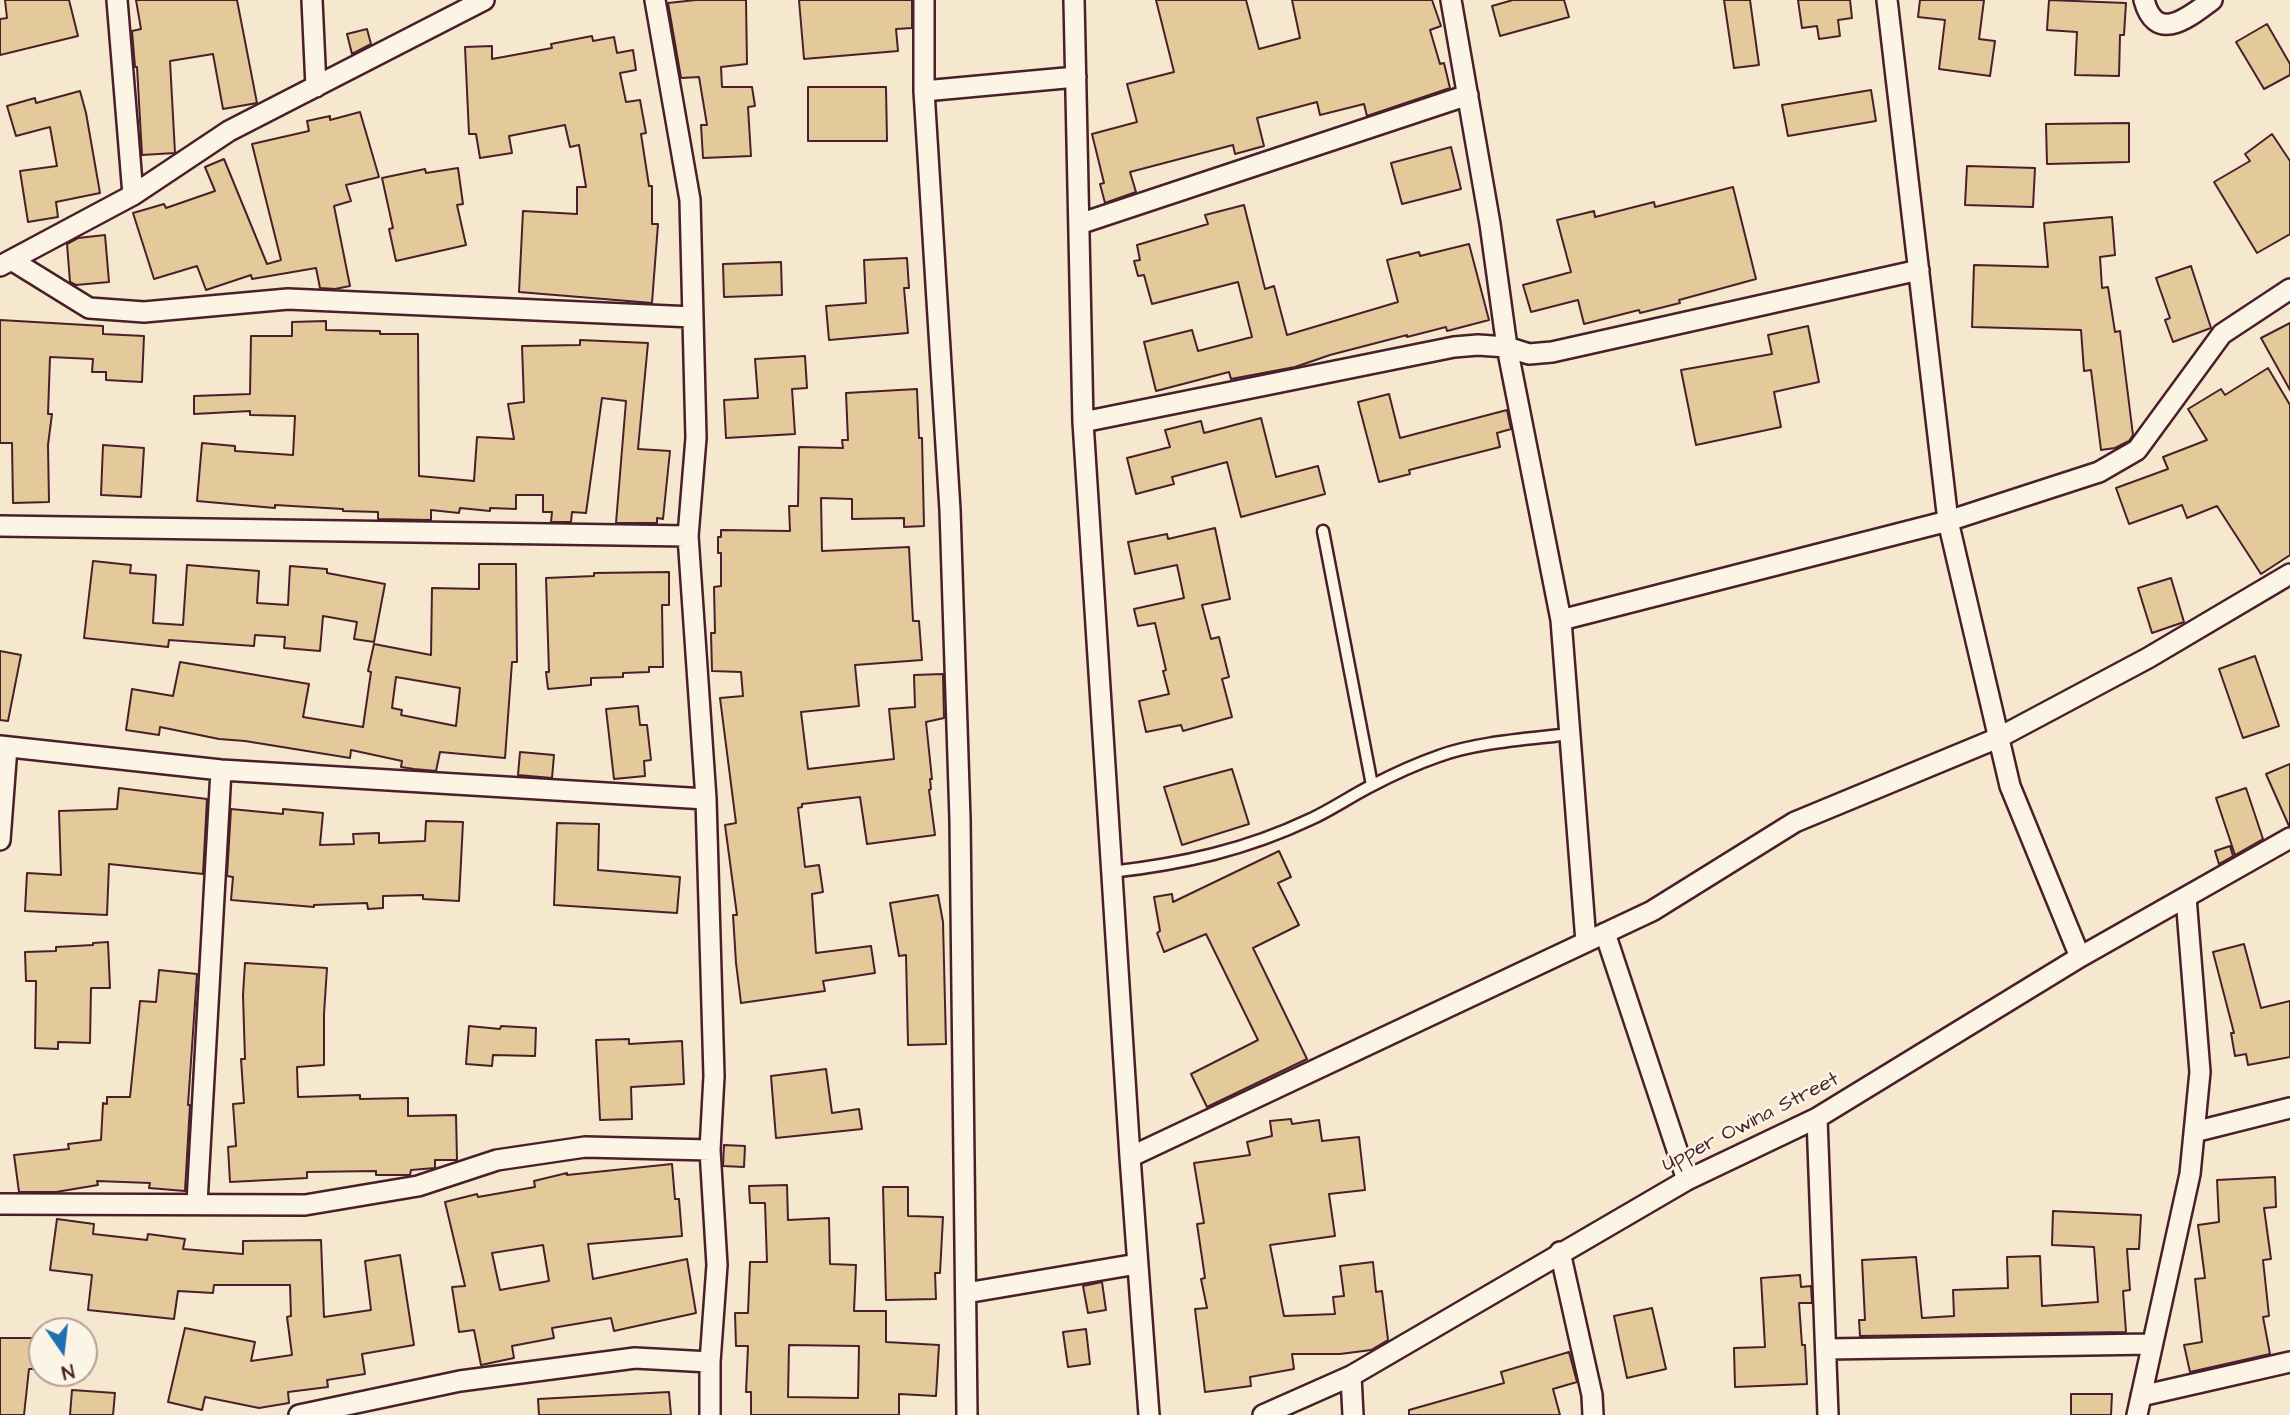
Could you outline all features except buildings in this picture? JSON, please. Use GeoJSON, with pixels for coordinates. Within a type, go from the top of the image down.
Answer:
{"type":"FeatureCollection","features":[{"type":"Feature","properties":{"kind":"street"},"geometry":{"type":"LineString","coordinates":[[117,0],[133,195]]}},
{"type":"Feature","properties":{"kind":"street"},"geometry":{"type":"LineString","coordinates":[[312,0],[316,88]]}},
{"type":"Feature","properties":{"kind":"street"},"geometry":{"type":"LineString","coordinates":[[6,263],[133,195],[229,131],[484,0]]}},
{"type":"Feature","properties":{"kind":"street"},"geometry":{"type":"LineString","coordinates":[[655,0],[690,200],[696,438],[688,536],[706,799],[714,1076],[710,1150],[718,1265],[710,1362],[710,1415]]}},
{"type":"Feature","properties":{"kind":"street"},"geometry":{"type":"LineString","coordinates":[[924,0],[924,91],[951,523],[961,832],[967,1415]]}},
{"type":"Feature","properties":{"kind":"street"},"geometry":{"type":"LineString","coordinates":[[1074,0],[1083,422],[1149,1415]]}},
{"type":"Feature","properties":{"kind":"street"},"geometry":{"type":"LineString","coordinates":[[1451,0],[1490,224],[1507,347],[1561,620],[1586,942]]}},
{"type":"Feature","properties":{"kind":"street"},"geometry":{"type":"LineString","coordinates":[[1887,0],[1948,521],[2010,786],[2080,957]]}},
{"type":"Feature","properties":{"kind":"street"},"geometry":{"type":"LineString","coordinates":[[2144,0],[2149,15],[2161,24],[2178,24],[2213,0]]}},
{"type":"Feature","properties":{"kind":"street"},"geometry":{"type":"LineString","coordinates":[[924,91],[1076,77]]}},
{"type":"Feature","properties":{"kind":"street"},"geometry":{"type":"LineString","coordinates":[[1079,224],[1468,95]]}},
{"type":"Feature","properties":{"kind":"street"},"geometry":{"type":"LineString","coordinates":[[6,263],[89,308],[144,313],[288,299],[693,317]]}},
{"type":"Feature","properties":{"kind":"street"},"geometry":{"type":"LineString","coordinates":[[1083,422],[1454,347],[1478,345],[1507,347],[1529,354],[1552,352],[1919,270]]}},
{"type":"Feature","properties":{"kind":"street"},"geometry":{"type":"LineString","coordinates":[[1561,620],[1948,521],[2099,472],[2137,450],[2222,334],[2290,289]]}},
{"type":"Feature","properties":{"kind":"street"},"geometry":{"type":"LineString","coordinates":[[0,526],[688,536]]}},
{"type":"Feature","properties":{"kind":"street"},"geometry":{"type":"LineString","coordinates":[[1130,1157],[1652,911],[1795,822],[1998,738],[2148,659],[2290,574]]}},
{"type":"Feature","properties":{"kind":"street"},"geometry":{"type":"LineString","coordinates":[[0,840],[3,746],[221,770],[706,799]]}},
{"type":"Feature","properties":{"kind":"street"},"geometry":{"type":"LineString","coordinates":[[197,1203],[221,770]]}},
{"type":"Feature","properties":{"kind":"street","name":"Upper Owina Street"},"geometry":{"type":"LineString","coordinates":[[1263,1415],[1350,1376],[1687,1180],[1817,1118],[2080,957],[2290,838]]}},
{"type":"Feature","properties":{"kind":"street"},"geometry":{"type":"LineString","coordinates":[[2186,897],[2200,1072],[2190,1174],[2139,1406],[2290,1362]]}},
{"type":"Feature","properties":{"kind":"street"},"geometry":{"type":"LineString","coordinates":[[1605,933],[1687,1180]]}},
{"type":"Feature","properties":{"kind":"street"},"geometry":{"type":"LineString","coordinates":[[2194,1132],[2290,1108]]}},
{"type":"Feature","properties":{"kind":"street"},"geometry":{"type":"LineString","coordinates":[[1817,1118],[1828,1415]]}},
{"type":"Feature","properties":{"kind":"street"},"geometry":{"type":"LineString","coordinates":[[0,1204],[305,1205],[418,1186],[497,1160],[585,1147],[710,1150]]}},
{"type":"Feature","properties":{"kind":"street"},"geometry":{"type":"LineString","coordinates":[[1560,1252],[1592,1395],[1592,1415]]}},
{"type":"Feature","properties":{"kind":"street"},"geometry":{"type":"LineString","coordinates":[[965,1293],[1137,1264]]}},
{"type":"Feature","properties":{"kind":"street"},"geometry":{"type":"LineString","coordinates":[[1827,1349],[2152,1344]]}},
{"type":"Feature","properties":{"kind":"street"},"geometry":{"type":"LineString","coordinates":[[299,1415],[460,1381],[554,1368],[635,1358],[710,1362]]}},
{"type":"Feature","properties":{"kind":"street"},"geometry":{"type":"LineString","coordinates":[[1350,1376],[1353,1415]]}},
{"type":"Feature","properties":{"kind":"lane"},"geometry":{"type":"LineString","coordinates":[[1323,531],[1372,785]]}},
{"type":"Feature","properties":{"kind":"lane"},"geometry":{"type":"LineString","coordinates":[[1111,872],[1167,866],[1225,852],[1274,836],[1372,785],[1441,755],[1491,744],[1570,734]]}}]}
